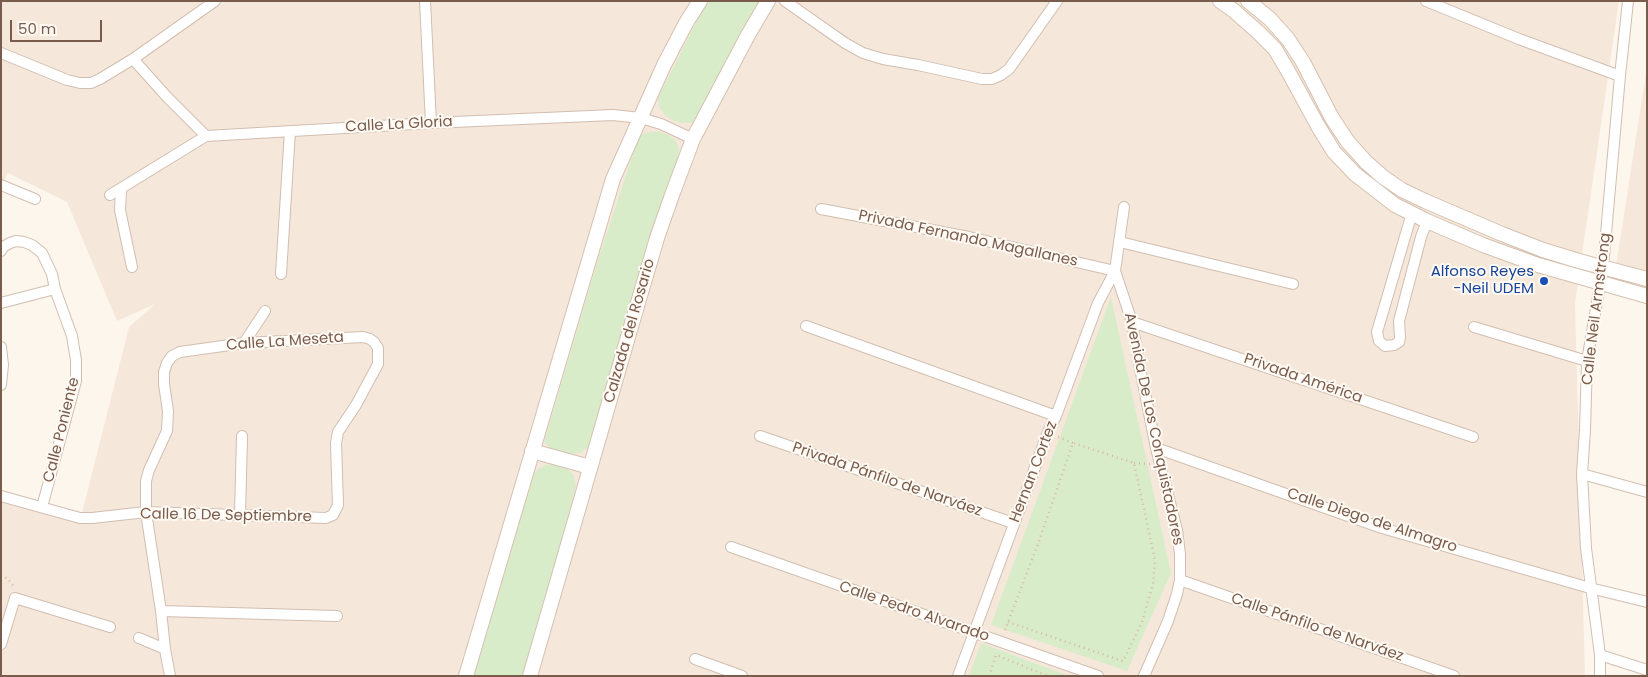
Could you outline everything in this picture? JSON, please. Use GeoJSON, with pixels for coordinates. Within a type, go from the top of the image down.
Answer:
{"type":"FeatureCollection","features":[{"type":"Feature","properties":{"kind":"street"},"geometry":{"type":"LineString","coordinates":[[1,53],[67,80],[91,83],[133,60],[215,1]]}},
{"type":"Feature","properties":{"kind":"street"},"geometry":{"type":"LineString","coordinates":[[424,1],[431,123]]}},
{"type":"Feature","properties":{"kind":"street"},"geometry":{"type":"LineString","coordinates":[[466,676],[613,179],[664,65],[700,1]]}},
{"type":"Feature","properties":{"kind":"street","name":"Calzada del Rosario"},"geometry":{"type":"LineString","coordinates":[[530,676],[657,238],[693,139],[768,1]]}},
{"type":"Feature","properties":{"kind":"street"},"geometry":{"type":"LineString","coordinates":[[785,1],[845,43],[863,53],[883,59],[982,79],[992,79],[1009,69],[1057,1]]}},
{"type":"Feature","properties":{"kind":"street"},"geometry":{"type":"LineString","coordinates":[[1220,1],[1258,32],[1274,49],[1334,152],[1355,174],[1395,205],[1483,245],[1538,265],[1647,296]]}},
{"type":"Feature","properties":{"kind":"street"},"geometry":{"type":"LineString","coordinates":[[1248,1],[1270,19],[1288,39],[1303,62],[1332,118],[1348,142],[1383,177],[1410,194],[1476,224],[1543,250],[1647,279]]}},
{"type":"Feature","properties":{"kind":"street"},"geometry":{"type":"LineString","coordinates":[[1426,1],[1518,39],[1620,76]]}},
{"type":"Feature","properties":{"kind":"street","name":"Calle Neil Armstrong"},"geometry":{"type":"LineString","coordinates":[[1600,676],[1600,655],[1590,588],[1582,474],[1587,361],[1603,267],[1628,1]]}},
{"type":"Feature","properties":{"kind":"street"},"geometry":{"type":"LineString","coordinates":[[110,195],[206,136],[133,60]]}},
{"type":"Feature","properties":{"kind":"street","name":"Calle La Gloria"},"geometry":{"type":"LineString","coordinates":[[206,136],[431,123],[628,115],[668,127],[693,139]]}},
{"type":"Feature","properties":{"kind":"street"},"geometry":{"type":"LineString","coordinates":[[281,274],[290,131]]}},
{"type":"Feature","properties":{"kind":"street"},"geometry":{"type":"LineString","coordinates":[[1,185],[35,199]]}},
{"type":"Feature","properties":{"kind":"street"},"geometry":{"type":"LineString","coordinates":[[121,190],[120,210],[132,267]]}},
{"type":"Feature","properties":{"kind":"street","name":"Avenida De Los Conquistadores"},"geometry":{"type":"LineString","coordinates":[[1124,208],[1115,271],[1132,322],[1156,448],[1177,530],[1180,554],[1180,580],[1177,594],[1168,621],[1144,676]]}},
{"type":"Feature","properties":{"kind":"street","name":"Privada Fernando Magallanes"},"geometry":{"type":"LineString","coordinates":[[821,209],[969,237],[1115,271]]}},
{"type":"Feature","properties":{"kind":"street"},"geometry":{"type":"LineString","coordinates":[[1412,214],[1377,332],[1379,341],[1385,346],[1394,345],[1399,342],[1399,321],[1427,221]]}},
{"type":"Feature","properties":{"kind":"street","name":"Calle Poniente"},"geometry":{"type":"LineString","coordinates":[[2,249],[16,241],[32,245],[42,253],[52,274],[55,289],[72,336],[77,370],[76,381],[42,507]]}},
{"type":"Feature","properties":{"kind":"street"},"geometry":{"type":"LineString","coordinates":[[1120,242],[1293,284]]}},
{"type":"Feature","properties":{"kind":"street","name":"Hernan Cortez"},"geometry":{"type":"LineString","coordinates":[[958,676],[1013,523],[1056,416],[1098,303],[1115,271]]}},
{"type":"Feature","properties":{"kind":"street"},"geometry":{"type":"LineString","coordinates":[[1,303],[55,289]]}},
{"type":"Feature","properties":{"kind":"street"},"geometry":{"type":"LineString","coordinates":[[244,343],[265,311]]}},
{"type":"Feature","properties":{"kind":"street","name":"Privada América"},"geometry":{"type":"LineString","coordinates":[[1132,322],[1473,437]]}},
{"type":"Feature","properties":{"kind":"street"},"geometry":{"type":"LineString","coordinates":[[806,326],[1056,416]]}},
{"type":"Feature","properties":{"kind":"street"},"geometry":{"type":"LineString","coordinates":[[1474,328],[1587,361]]}},
{"type":"Feature","properties":{"kind":"street","name":"Calle La Meseta"},"geometry":{"type":"LineString","coordinates":[[146,512],[146,482],[149,470],[164,439],[168,422],[164,372],[172,356],[180,352],[244,343],[363,337],[370,339],[378,348],[378,364],[356,406],[338,432],[336,443],[338,505],[333,516]]}},
{"type":"Feature","properties":{"kind":"street"},"geometry":{"type":"LineString","coordinates":[[1,347],[3,365],[1,385]]}},
{"type":"Feature","properties":{"kind":"street"},"geometry":{"type":"LineString","coordinates":[[240,515],[242,436]]}},
{"type":"Feature","properties":{"kind":"street","name":"Privada Pánfilo de Narváez"},"geometry":{"type":"LineString","coordinates":[[760,436],[1013,523]]}},
{"type":"Feature","properties":{"kind":"street","name":"Calle Diego de Almagro"},"geometry":{"type":"LineString","coordinates":[[1156,448],[1382,528],[1590,588],[1647,602]]}},
{"type":"Feature","properties":{"kind":"street"},"geometry":{"type":"LineString","coordinates":[[532,451],[590,468]]}},
{"type":"Feature","properties":{"kind":"street"},"geometry":{"type":"LineString","coordinates":[[1582,474],[1647,492]]}},
{"type":"Feature","properties":{"kind":"street","name":"Calle 16 De Septiembre"},"geometry":{"type":"LineString","coordinates":[[1,496],[80,518],[146,512],[326,518],[333,516]]}},
{"type":"Feature","properties":{"kind":"street"},"geometry":{"type":"LineString","coordinates":[[146,512],[170,676]]}},
{"type":"Feature","properties":{"kind":"street","name":"Calle Pedro Alvarado"},"geometry":{"type":"LineString","coordinates":[[731,547],[1098,676]]}},
{"type":"Feature","properties":{"kind":"street","name":"Calle Pánfilo de Narváez"},"geometry":{"type":"LineString","coordinates":[[1180,580],[1454,676]]}},
{"type":"Feature","properties":{"kind":"street"},"geometry":{"type":"LineString","coordinates":[[1,644],[15,598],[110,627]]}},
{"type":"Feature","properties":{"kind":"street"},"geometry":{"type":"LineString","coordinates":[[161,611],[337,616]]}},
{"type":"Feature","properties":{"kind":"street"},"geometry":{"type":"LineString","coordinates":[[139,638],[165,649]]}},
{"type":"Feature","properties":{"kind":"street"},"geometry":{"type":"LineString","coordinates":[[1600,655],[1647,670]]}},
{"type":"Feature","properties":{"kind":"street"},"geometry":{"type":"LineString","coordinates":[[695,659],[742,676]]}},
{"type":"Feature","properties":{"kind":"path"},"geometry":{"type":"LineString","coordinates":[[1008,622],[1122,660],[1142,622],[1153,584],[1155,560],[1134,463],[1073,443],[1048,432]]}},
{"type":"Feature","properties":{"kind":"path"},"geometry":{"type":"LineString","coordinates":[[1005,630],[1038,544],[1073,443]]}},
{"type":"Feature","properties":{"kind":"path"},"geometry":{"type":"LineString","coordinates":[[1,575],[8,579],[13,586],[15,598]]}},
{"type":"Feature","properties":{"kind":"path"},"geometry":{"type":"LineString","coordinates":[[989,676],[996,654],[1048,676]]}},
{"type":"Feature","properties":{"kind":"shaded area"},"geometry":{"type":"Polygon","coordinates":[[[1,1],[1619,1],[1575,303],[1585,676],[1,676],[1,498],[80,521],[129,327],[155,304],[117,321],[67,202],[8,173],[1,187],[1,1]]]}},
{"type":"Feature","properties":{"kind":"shaded area"},"geometry":{"type":"Polygon","coordinates":[[[1647,67],[1647,275],[1616,266],[1647,67]]]}},
{"type":"Feature","properties":{"kind":"green space"},"geometry":{"type":"Polygon","coordinates":[[[707,1],[761,1],[731,52],[699,119],[691,123],[682,123],[674,121],[665,115],[659,107],[658,98],[707,1]]]}},
{"type":"Feature","properties":{"kind":"green space"},"geometry":{"type":"Polygon","coordinates":[[[650,132],[661,132],[676,141],[679,149],[678,163],[588,447],[580,453],[561,455],[544,442],[597,263],[637,142],[640,135],[650,132]]]}},
{"type":"Feature","properties":{"kind":"green space"},"geometry":{"type":"Polygon","coordinates":[[[1111,297],[1171,573],[1127,671],[991,625],[1111,297]]]}},
{"type":"Feature","properties":{"kind":"green space"},"geometry":{"type":"Polygon","coordinates":[[[557,464],[568,469],[574,476],[576,486],[525,676],[474,676],[532,477],[538,469],[546,465],[557,464]]]}},
{"type":"Feature","properties":{"kind":"green space"},"geometry":{"type":"Polygon","coordinates":[[[981,643],[1069,676],[969,676],[981,643]]]}},
{"type":"Feature","properties":{"kind":"place","name":"Alfonso Reyes -Neil UDEM"},"geometry":{"type":"Point","coordinates":[1544,281]}}]}
